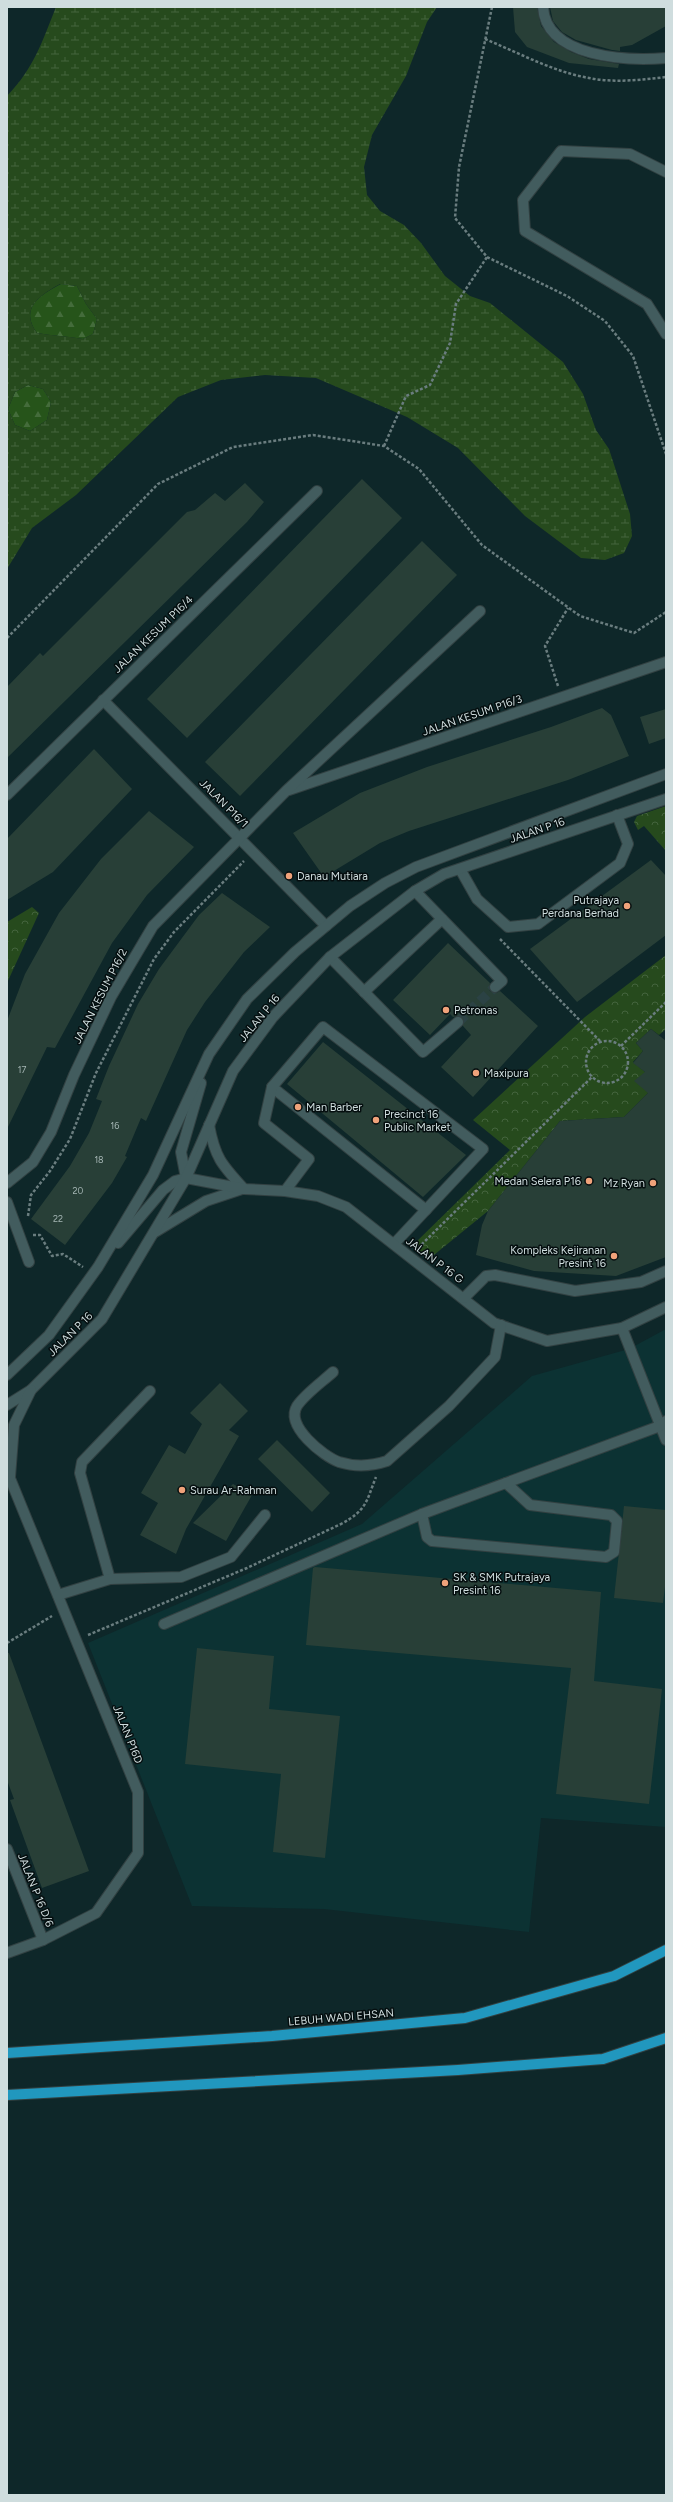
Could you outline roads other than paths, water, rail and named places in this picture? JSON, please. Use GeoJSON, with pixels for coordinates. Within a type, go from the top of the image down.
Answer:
{"type":"FeatureCollection","features":[{"type":"Feature","properties":{"kind":"main road","name":"LEBUH WADI EHSAN"},"geometry":{"type":"LineString","coordinates":[[7,2053],[272,2036],[465,2018],[614,1976],[666,1950]]}},
{"type":"Feature","properties":{"kind":"main road"},"geometry":{"type":"LineString","coordinates":[[7,2095],[450,2071],[603,2059],[666,2038]]}},
{"type":"Feature","properties":{"kind":"street"},"geometry":{"type":"LineString","coordinates":[[543,7],[544,20],[561,42],[589,54],[666,58]]}},
{"type":"Feature","properties":{"kind":"street"},"geometry":{"type":"LineString","coordinates":[[666,172],[630,154],[561,151],[523,200],[525,231],[647,304],[666,334]]}},
{"type":"Feature","properties":{"kind":"street","name":"JALAN KESUM P16/4"},"geometry":{"type":"LineString","coordinates":[[7,795],[317,491]]}},
{"type":"Feature","properties":{"kind":"street","name":"JALAN KESUM P16/3"},"geometry":{"type":"LineString","coordinates":[[240,836],[286,791],[480,611]]}},
{"type":"Feature","properties":{"kind":"street","name":"JALAN KESUM P16/3"},"geometry":{"type":"LineString","coordinates":[[286,791],[666,662]]}},
{"type":"Feature","properties":{"kind":"street","name":"JALAN P16/1"},"geometry":{"type":"LineString","coordinates":[[103,700],[240,836],[326,926]]}},
{"type":"Feature","properties":{"kind":"street","name":"JALAN P 16"},"geometry":{"type":"LineString","coordinates":[[8,1376],[49,1336],[96,1270],[153,1175],[209,1054],[247,999],[295,952],[350,906],[385,883],[416,868],[666,774]]}},
{"type":"Feature","properties":{"kind":"street","name":"JALAN P 16"},"geometry":{"type":"LineString","coordinates":[[7,1405],[31,1390],[102,1319],[186,1178],[233,1071],[273,1017],[330,957],[415,892],[444,874],[666,799]]}},
{"type":"Feature","properties":{"kind":"street"},"geometry":{"type":"LineString","coordinates":[[460,869],[477,899],[508,927],[538,924],[620,863],[628,844],[617,816]]}},
{"type":"Feature","properties":{"kind":"street","name":"JALAN KESUM P16/2"},"geometry":{"type":"LineString","coordinates":[[7,1183],[33,1162],[51,1132],[74,1075],[112,997],[153,926],[240,836]]}},
{"type":"Feature","properties":{"kind":"street"},"geometry":{"type":"LineString","coordinates":[[415,892],[502,981],[495,987]]}},
{"type":"Feature","properties":{"kind":"street"},"geometry":{"type":"LineString","coordinates":[[364,992],[442,919]]}},
{"type":"Feature","properties":{"kind":"street"},"geometry":{"type":"LineString","coordinates":[[330,957],[423,1052],[458,1022]]}},
{"type":"Feature","properties":{"kind":"street"},"geometry":{"type":"LineString","coordinates":[[285,1191],[309,1159],[264,1123],[272,1087],[323,1027],[483,1149],[394,1244]]}},
{"type":"Feature","properties":{"kind":"street"},"geometry":{"type":"LineString","coordinates":[[96,1270],[163,1190],[186,1178],[182,1152],[209,1054]]}},
{"type":"Feature","properties":{"kind":"street"},"geometry":{"type":"LineString","coordinates":[[272,1087],[426,1210]]}},
{"type":"Feature","properties":{"kind":"street"},"geometry":{"type":"LineString","coordinates":[[153,1234],[206,1201],[244,1189],[219,1161],[212,1144],[209,1125]]}},
{"type":"Feature","properties":{"kind":"street","name":"JALAN P 16 G"},"geometry":{"type":"LineString","coordinates":[[186,1178],[244,1189],[285,1191],[318,1196],[346,1207],[494,1323],[547,1341],[622,1328],[666,1307]]}},
{"type":"Feature","properties":{"kind":"street"},"geometry":{"type":"LineString","coordinates":[[7,1202],[29,1262]]}},
{"type":"Feature","properties":{"kind":"street"},"geometry":{"type":"LineString","coordinates":[[464,1298],[486,1276],[495,1275],[575,1291],[641,1282],[666,1271]]}},
{"type":"Feature","properties":{"kind":"street"},"geometry":{"type":"LineString","coordinates":[[333,1372],[297,1406],[295,1415],[298,1426],[312,1446],[338,1462],[356,1466],[375,1465],[387,1461],[449,1406],[495,1357],[501,1325]]}},
{"type":"Feature","properties":{"kind":"street"},"geometry":{"type":"LineString","coordinates":[[622,1328],[663,1423],[666,1440]]}},
{"type":"Feature","properties":{"kind":"street"},"geometry":{"type":"LineString","coordinates":[[8,1474],[14,1425],[31,1390]]}},
{"type":"Feature","properties":{"kind":"street"},"geometry":{"type":"LineString","coordinates":[[110,1579],[80,1473],[82,1462],[150,1391]]}},
{"type":"Feature","properties":{"kind":"street"},"geometry":{"type":"LineString","coordinates":[[164,1624],[422,1514],[663,1423]]}},
{"type":"Feature","properties":{"kind":"street","name":"JALAN P16D"},"geometry":{"type":"LineString","coordinates":[[7,1953],[43,1940],[96,1913],[138,1853],[138,1792],[8,1474]]}},
{"type":"Feature","properties":{"kind":"street"},"geometry":{"type":"LineString","coordinates":[[422,1514],[427,1538],[432,1541],[606,1557],[614,1552],[617,1521],[612,1515],[530,1505],[506,1483]]}},
{"type":"Feature","properties":{"kind":"street"},"geometry":{"type":"LineString","coordinates":[[58,1595],[110,1579],[181,1577],[231,1557],[266,1515]]}},
{"type":"Feature","properties":{"kind":"street","name":"JALAN P 16 D/6"},"geometry":{"type":"LineString","coordinates":[[7,1849],[43,1940]]}},
{"type":"Feature","properties":{"kind":"tunnel"},"geometry":{"type":"LineString","coordinates":[[458,1022],[495,987]]}},
{"type":"Feature","properties":{"kind":"place","name":"Danau Mutiara"},"geometry":{"type":"Point","coordinates":[289,876]}},
{"type":"Feature","properties":{"kind":"place","name":"Putrajaya Perdana Berhad"},"geometry":{"type":"Point","coordinates":[627,906]}},
{"type":"Feature","properties":{"kind":"place","name":"Petronas"},"geometry":{"type":"Point","coordinates":[446,1010]}},
{"type":"Feature","properties":{"kind":"place","name":"Maxipura"},"geometry":{"type":"Point","coordinates":[476,1073]}},
{"type":"Feature","properties":{"kind":"place","name":"Man Barber"},"geometry":{"type":"Point","coordinates":[298,1107]}},
{"type":"Feature","properties":{"kind":"place","name":"Precinct 16 Public Market"},"geometry":{"type":"Point","coordinates":[376,1120]}},
{"type":"Feature","properties":{"kind":"place","name":"Medan Selera P16"},"geometry":{"type":"Point","coordinates":[589,1181]}},
{"type":"Feature","properties":{"kind":"place","name":"Mz Ryan"},"geometry":{"type":"Point","coordinates":[653,1183]}},
{"type":"Feature","properties":{"kind":"place","name":"Kompleks Kejiranan Presint 16"},"geometry":{"type":"Point","coordinates":[614,1256]}},
{"type":"Feature","properties":{"kind":"place","name":"Surau Ar-Rahman"},"geometry":{"type":"Point","coordinates":[182,1490]}},
{"type":"Feature","properties":{"kind":"place","name":"SK & SMK Putrajaya Presint 16"},"geometry":{"type":"Point","coordinates":[445,1583]}}]}
